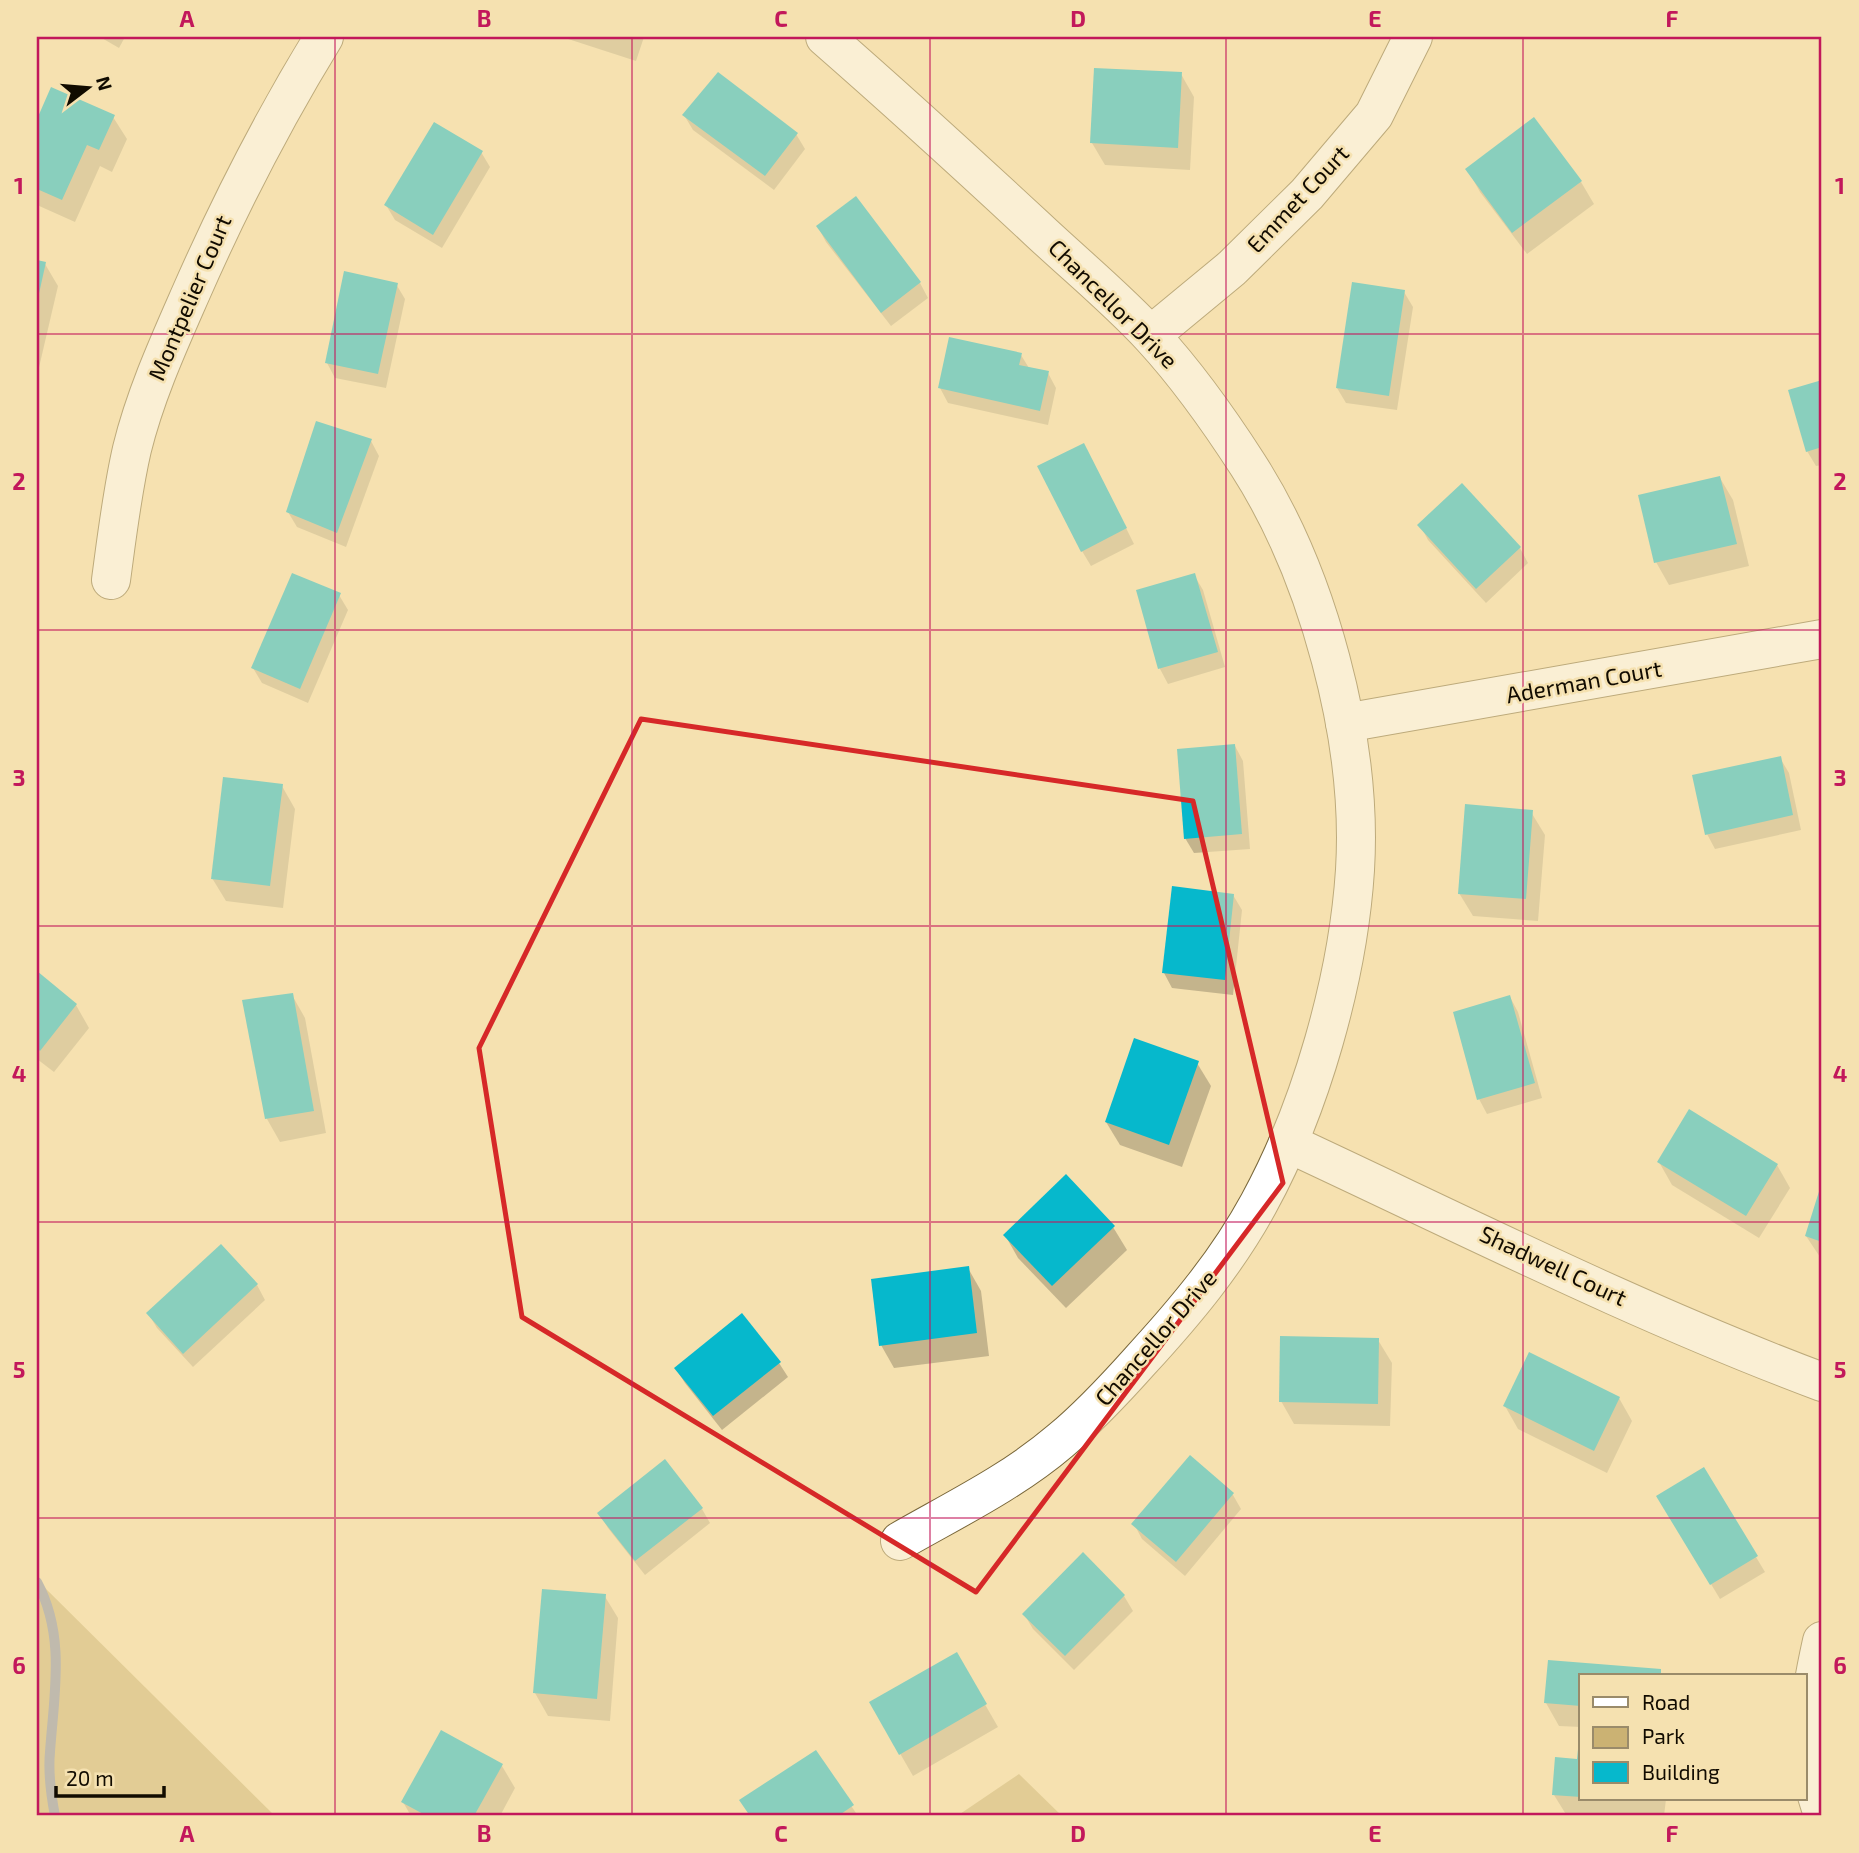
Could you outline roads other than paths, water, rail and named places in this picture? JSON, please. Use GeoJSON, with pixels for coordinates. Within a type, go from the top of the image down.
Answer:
{"type":"FeatureCollection","features":[{"type":"Feature","properties":{"kind":"street","name":"Montpelier Court"},"geometry":{"type":"LineString","coordinates":[[111,580],[132,448],[162,358],[226,212],[286,99],[324,37]]}},
{"type":"Feature","properties":{"kind":"street","name":"Chancellor Drive"},"geometry":{"type":"LineString","coordinates":[[825,37],[931,130],[1151,335],[1203,398],[1251,469],[1291,544],[1315,606],[1345,723],[1354,803],[1355,869],[1343,957],[1323,1043],[1288,1143],[1259,1204],[1226,1258],[1189,1308],[1107,1397],[1059,1442],[1005,1481],[900,1541]]}},
{"type":"Feature","properties":{"kind":"street","name":"Emmet Court"},"geometry":{"type":"LineString","coordinates":[[1151,335],[1232,268],[1307,194],[1374,115],[1413,37]]}},
{"type":"Feature","properties":{"kind":"street","name":"Aderman Court"},"geometry":{"type":"LineString","coordinates":[[1345,723],[1822,639]]}},
{"type":"Feature","properties":{"kind":"street","name":"Shadwell Court"},"geometry":{"type":"LineString","coordinates":[[1288,1143],[1643,1308],[1822,1382]]}},
{"type":"Feature","properties":{"kind":"street"},"geometry":{"type":"LineString","coordinates":[[1822,1642],[1808,1710],[1808,1752],[1822,1812]]}},
{"type":"Feature","properties":{"kind":"waterway"},"geometry":{"type":"LineString","coordinates":[[37,1582],[46,1602],[55,1644],[49,1768],[55,1816]]}}]}
